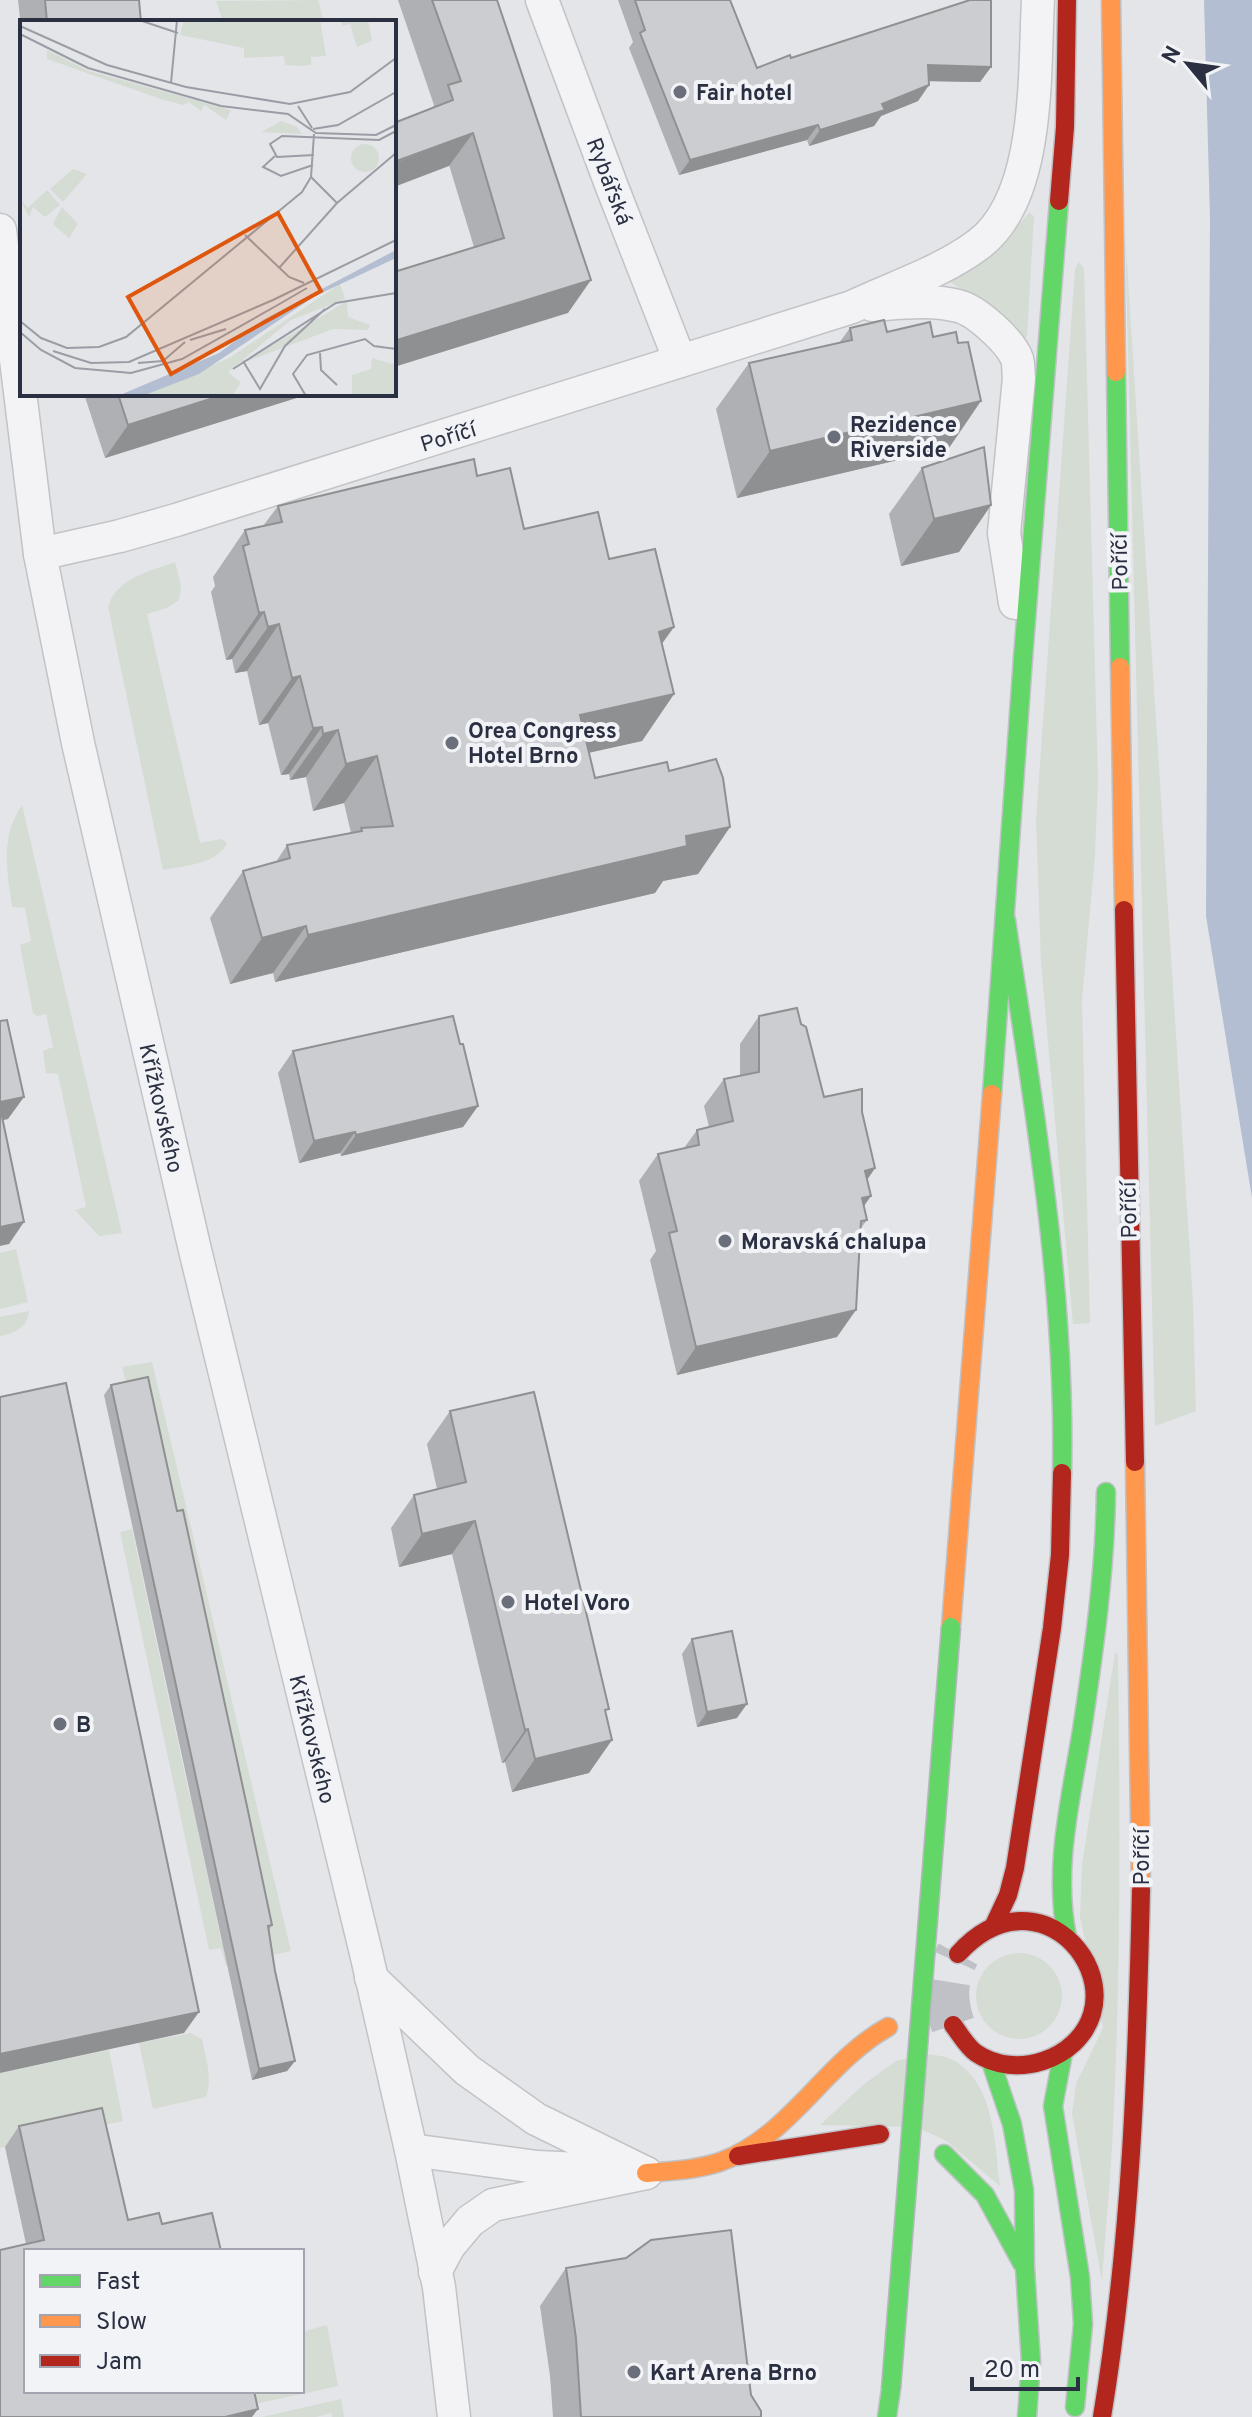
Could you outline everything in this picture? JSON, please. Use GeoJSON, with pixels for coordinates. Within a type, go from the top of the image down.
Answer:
{"type":"FeatureCollection","features":[{"type":"Feature","properties":{"kind":"main road","name":"Poříčí"},"geometry":{"type":"LineString","coordinates":[[887,2417],[1006,920],[1023,658],[1065,127],[1067,0]]}},
{"type":"Feature","properties":{"kind":"main road","name":"Poříčí"},"geometry":{"type":"LineString","coordinates":[[1102,2417],[1125,2255],[1139,1983],[1140,1735],[1128,1209],[1111,0]]}},
{"type":"Feature","properties":{"kind":"main road"},"geometry":{"type":"LineString","coordinates":[[994,1925],[1008,1895],[1015,1868],[1052,1628],[1063,1485],[1062,1358],[1051,1232],[1006,920]]}},
{"type":"Feature","properties":{"kind":"main road"},"geometry":{"type":"LineString","coordinates":[[1114,1333],[1128,1209]]}},
{"type":"Feature","properties":{"kind":"main road"},"geometry":{"type":"LineString","coordinates":[[1067,1937],[1062,1918],[1062,1861],[1104,1574],[1105,1477]]}},
{"type":"Feature","properties":{"kind":"main road"},"geometry":{"type":"LineString","coordinates":[[953,2025],[967,2046],[991,2062],[1021,2068],[1043,2064],[1063,2053],[1085,2028],[1094,1993],[1086,1961],[1067,1937],[1055,1929],[1027,1921],[994,1925],[971,1938],[958,1954]]}},
{"type":"Feature","properties":{"kind":"main road"},"geometry":{"type":"LineString","coordinates":[[646,2173],[679,2171],[731,2157],[782,2121],[845,2055],[888,2027]]}},
{"type":"Feature","properties":{"kind":"main road"},"geometry":{"type":"LineString","coordinates":[[1063,2053],[1053,2106],[1080,2277],[1083,2324],[1074,2417]]}},
{"type":"Feature","properties":{"kind":"main road"},"geometry":{"type":"LineString","coordinates":[[991,2062],[1012,2124],[1024,2190],[1031,2362],[1027,2417]]}},
{"type":"Feature","properties":{"kind":"main road"},"geometry":{"type":"LineString","coordinates":[[731,2157],[880,2134]]}},
{"type":"Feature","properties":{"kind":"main road"},"geometry":{"type":"LineString","coordinates":[[944,2154],[985,2195],[1025,2268]]}},
{"type":"Feature","properties":{"kind":"street","name":"Rybářská"},"geometry":{"type":"LineString","coordinates":[[542,0],[680,361]]}},
{"type":"Feature","properties":{"kind":"street","name":"Poříčí"},"geometry":{"type":"LineString","coordinates":[[40,554],[176,520],[852,307],[958,258],[982,242],[998,223],[1022,180],[1031,127],[1038,0]]}},
{"type":"Feature","properties":{"kind":"street","name":"Křížkovského"},"geometry":{"type":"LineString","coordinates":[[0,230],[20,392]]}},
{"type":"Feature","properties":{"kind":"street","name":"Poříčí"},"geometry":{"type":"LineString","coordinates":[[852,307],[911,302],[961,306],[980,317],[1016,358],[1019,378],[1004,533],[1023,658]]}},
{"type":"Feature","properties":{"kind":"street","name":"Křížkovského"},"geometry":{"type":"LineString","coordinates":[[20,396],[40,554],[78,743],[411,2150],[435,2272],[454,2417]]}},
{"type":"Feature","properties":{"kind":"street"},"geometry":{"type":"LineString","coordinates":[[371,1978],[467,2070],[536,2119],[646,2173]]}},
{"type":"Feature","properties":{"kind":"street"},"geometry":{"type":"LineString","coordinates":[[411,2150],[537,2167],[646,2173]]}},
{"type":"Feature","properties":{"kind":"street"},"geometry":{"type":"LineString","coordinates":[[435,2272],[449,2246],[470,2221],[493,2205],[646,2173]]}},
{"type":"Feature","properties":{"kind":"shaded area"},"geometry":{"type":"Polygon","coordinates":[[[318,0],[323,20],[222,20],[216,1],[318,0]]]}},
{"type":"Feature","properties":{"kind":"shaded area"},"geometry":{"type":"Polygon","coordinates":[[[1029,213],[1034,216],[1027,336],[1024,339],[1008,321],[949,281],[992,254],[1029,213]]]}},
{"type":"Feature","properties":{"kind":"shaded area"},"geometry":{"type":"Polygon","coordinates":[[[1125,232],[1193,1303],[1196,1411],[1155,1426],[1125,232]]]}},
{"type":"Feature","properties":{"kind":"shaded area"},"geometry":{"type":"Polygon","coordinates":[[[1079,262],[1084,269],[1098,780],[1095,855],[1082,1000],[1090,1323],[1073,1324],[1041,963],[1036,820],[1075,269],[1079,262]]]}},
{"type":"Feature","properties":{"kind":"shaded area"},"geometry":{"type":"Polygon","coordinates":[[[175,562],[181,586],[179,600],[167,608],[147,614],[200,843],[221,839],[227,843],[208,860],[163,870],[108,607],[112,597],[126,582],[175,562]]]}},
{"type":"Feature","properties":{"kind":"shaded area"},"geometry":{"type":"Polygon","coordinates":[[[22,805],[122,1233],[99,1236],[75,1210],[86,1207],[58,1074],[46,1073],[43,1051],[53,1047],[46,1014],[37,1016],[33,1013],[20,945],[31,941],[25,908],[12,907],[10,893],[8,842],[22,805]]]}},
{"type":"Feature","properties":{"kind":"shaded area"},"geometry":{"type":"Polygon","coordinates":[[[16,1249],[28,1302],[0,1309],[0,1253],[16,1249]]]}},
{"type":"Feature","properties":{"kind":"shaded area"},"geometry":{"type":"Polygon","coordinates":[[[29,1311],[20,1329],[0,1336],[0,1317],[29,1311]]]}},
{"type":"Feature","properties":{"kind":"shaded area"},"geometry":{"type":"Polygon","coordinates":[[[152,1362],[291,1951],[226,1966],[221,1948],[209,1950],[120,1532],[132,1529],[190,1798],[233,1790],[122,1367],[152,1362]],[[240,1821],[198,1831],[222,1944],[265,1935],[240,1821]]]}},
{"type":"Feature","properties":{"kind":"shaded area"},"geometry":{"type":"Polygon","coordinates":[[[1115,1653],[1118,1654],[1119,1767],[1118,1993],[1113,2128],[1102,2282],[1072,2114],[1076,2084],[1103,2028],[1080,1917],[1082,1865],[1115,1653]]]}},
{"type":"Feature","properties":{"kind":"shaded area"},"geometry":{"type":"Polygon","coordinates":[[[1019,1953],[1035,1957],[1049,1966],[1058,1980],[1062,1996],[1058,2012],[1049,2026],[1035,2035],[1019,2039],[1003,2035],[989,2026],[980,2012],[976,1996],[980,1980],[989,1966],[1003,1957],[1019,1953]]]}},
{"type":"Feature","properties":{"kind":"shaded area"},"geometry":{"type":"Polygon","coordinates":[[[191,2033],[202,2039],[209,2076],[206,2097],[153,2109],[139,2043],[191,2033]]]}},
{"type":"Feature","properties":{"kind":"shaded area"},"geometry":{"type":"Polygon","coordinates":[[[109,2050],[123,2121],[0,2148],[0,2073],[109,2050]]]}},
{"type":"Feature","properties":{"kind":"shaded area"},"geometry":{"type":"Polygon","coordinates":[[[926,2054],[951,2059],[966,2069],[977,2082],[990,2115],[1000,2186],[945,2140],[916,2127],[820,2125],[863,2085],[896,2061],[926,2054]]]}},
{"type":"Feature","properties":{"kind":"shaded area"},"geometry":{"type":"Polygon","coordinates":[[[327,2325],[338,2386],[250,2405],[247,2393],[304,2393],[304,2331],[327,2325]]]}},
{"type":"Feature","properties":{"kind":"shaded area"},"geometry":{"type":"Polygon","coordinates":[[[341,2399],[344,2417],[332,2417],[331,2413],[316,2417],[262,2417],[341,2399]]]}},
{"type":"Feature","properties":{"kind":"water"},"geometry":{"type":"Polygon","coordinates":[[[1204,0],[1252,0],[1252,1198],[1206,916],[1210,218],[1204,0]]]}},
{"type":"Feature","properties":{"kind":"building"},"geometry":{"type":"Polygon","coordinates":[[[45,0],[139,0],[141,20],[47,20],[45,0]]]}},
{"type":"Feature","properties":{"kind":"building"},"geometry":{"type":"Polygon","coordinates":[[[432,0],[497,0],[591,280],[396,340],[396,271],[504,238],[473,133],[396,161],[396,122],[453,100],[448,85],[461,81],[432,0]]]}},
{"type":"Feature","properties":{"kind":"building"},"geometry":{"type":"Polygon","coordinates":[[[635,0],[730,0],[757,68],[970,0],[991,0],[991,67],[928,65],[929,85],[882,104],[885,110],[820,130],[818,125],[690,160],[640,33],[645,30],[635,0]]]}},
{"type":"Feature","properties":{"kind":"building"},"geometry":{"type":"Polygon","coordinates":[[[884,320],[887,332],[930,322],[933,337],[956,332],[958,343],[968,342],[981,401],[770,451],[749,363],[852,340],[850,328],[884,320]]]}},
{"type":"Feature","properties":{"kind":"building"},"geometry":{"type":"Polygon","coordinates":[[[119,396],[220,396],[128,425],[119,396]]]}},
{"type":"Feature","properties":{"kind":"building"},"geometry":{"type":"Polygon","coordinates":[[[984,447],[991,505],[934,519],[922,468],[984,447]]]}},
{"type":"Feature","properties":{"kind":"building","name":"Orea Congress Hotel Brno"},"geometry":{"type":"Polygon","coordinates":[[[474,459],[477,476],[510,468],[524,529],[598,512],[609,559],[655,549],[674,627],[659,632],[674,694],[580,715],[595,778],[667,762],[669,771],[716,759],[723,778],[730,827],[686,836],[687,846],[308,935],[306,926],[262,938],[243,871],[290,858],[287,845],[362,831],[361,828],[393,826],[377,756],[346,764],[338,730],[323,734],[322,727],[313,728],[300,676],[292,678],[279,624],[268,627],[264,612],[259,613],[243,546],[249,544],[245,530],[282,522],[278,506],[474,459]]]}},
{"type":"Feature","properties":{"kind":"building"},"geometry":{"type":"Polygon","coordinates":[[[797,1008],[801,1024],[806,1027],[824,1097],[862,1089],[862,1112],[875,1168],[865,1171],[871,1196],[862,1198],[867,1220],[861,1221],[856,1310],[696,1347],[669,1233],[677,1231],[658,1154],[699,1145],[697,1130],[733,1121],[724,1079],[759,1072],[759,1016],[797,1008]]]}},
{"type":"Feature","properties":{"kind":"building"},"geometry":{"type":"Polygon","coordinates":[[[453,1016],[478,1106],[356,1135],[355,1132],[314,1141],[293,1051],[453,1016]]]}},
{"type":"Feature","properties":{"kind":"building"},"geometry":{"type":"Polygon","coordinates":[[[7,1020],[24,1097],[0,1102],[0,1021],[7,1020]]]}},
{"type":"Feature","properties":{"kind":"building"},"geometry":{"type":"Polygon","coordinates":[[[0,1107],[24,1222],[0,1227],[0,1107]]]}},
{"type":"Feature","properties":{"kind":"building"},"geometry":{"type":"Polygon","coordinates":[[[148,1377],[177,1511],[183,1510],[248,1811],[272,1925],[268,1926],[275,1971],[295,2061],[259,2069],[111,1385],[148,1377]]]}},
{"type":"Feature","properties":{"kind":"building","name":"B"},"geometry":{"type":"Polygon","coordinates":[[[66,1383],[199,2012],[0,2054],[0,1397],[66,1383]]]}},
{"type":"Feature","properties":{"kind":"building"},"geometry":{"type":"Polygon","coordinates":[[[534,1392],[609,1709],[605,1710],[612,1740],[535,1759],[528,1729],[525,1730],[475,1521],[422,1534],[414,1495],[466,1482],[450,1411],[534,1392]]]}},
{"type":"Feature","properties":{"kind":"building"},"geometry":{"type":"Polygon","coordinates":[[[732,1631],[747,1704],[707,1712],[692,1639],[732,1631]]]}},
{"type":"Feature","properties":{"kind":"building"},"geometry":{"type":"Polygon","coordinates":[[[102,2108],[128,2220],[159,2213],[162,2224],[212,2213],[221,2249],[24,2249],[24,2393],[254,2393],[258,2409],[225,2417],[0,2417],[0,2250],[44,2240],[19,2126],[102,2108]]]}},
{"type":"Feature","properties":{"kind":"building"},"geometry":{"type":"Polygon","coordinates":[[[731,2230],[751,2395],[761,2411],[761,2417],[581,2417],[576,2338],[566,2268],[626,2258],[651,2240],[731,2230]]]}},
{"type":"Feature","properties":{"kind":"tunnel"},"geometry":{"type":"LineString","coordinates":[[953,2025],[947,1989],[958,1954]]}},
{"type":"Feature","properties":{"kind":"traffic: fast"},"geometry":{"type":"LineString","coordinates":[[1023,658],[1059,201]]}},
{"type":"Feature","properties":{"kind":"traffic: fast"},"geometry":{"type":"LineString","coordinates":[[1116,372],[1120,667]]}},
{"type":"Feature","properties":{"kind":"traffic: fast"},"geometry":{"type":"LineString","coordinates":[[992,1094],[1023,658]]}},
{"type":"Feature","properties":{"kind":"traffic: fast"},"geometry":{"type":"LineString","coordinates":[[1006,920],[1037,1127],[1053,1265],[1062,1403],[1062,1473]]}},
{"type":"Feature","properties":{"kind":"traffic: fast"},"geometry":{"type":"LineString","coordinates":[[1067,1937],[1063,1911],[1063,1859],[1091,1671],[1104,1552],[1106,1492]]}},
{"type":"Feature","properties":{"kind":"traffic: fast"},"geometry":{"type":"LineString","coordinates":[[891,2389],[951,1627]]}},
{"type":"Feature","properties":{"kind":"traffic: fast"},"geometry":{"type":"LineString","coordinates":[[1063,2053],[1053,2106],[1080,2277],[1083,2324],[1075,2407]]}},
{"type":"Feature","properties":{"kind":"traffic: fast"},"geometry":{"type":"LineString","coordinates":[[991,2062],[1012,2124],[1024,2190],[1031,2362],[1027,2417]]}},
{"type":"Feature","properties":{"kind":"traffic: fast"},"geometry":{"type":"LineString","coordinates":[[944,2154],[985,2195],[1022,2263]]}},
{"type":"Feature","properties":{"kind":"traffic: fast"},"geometry":{"type":"LineString","coordinates":[[887,2417],[891,2389]]}},
{"type":"Feature","properties":{"kind":"traffic: slow"},"geometry":{"type":"LineString","coordinates":[[1111,0],[1116,372]]}},
{"type":"Feature","properties":{"kind":"traffic: slow"},"geometry":{"type":"LineString","coordinates":[[1120,667],[1124,910]]}},
{"type":"Feature","properties":{"kind":"traffic: slow"},"geometry":{"type":"LineString","coordinates":[[951,1627],[992,1094]]}},
{"type":"Feature","properties":{"kind":"traffic: slow"},"geometry":{"type":"LineString","coordinates":[[1135,1462],[1141,1890]]}},
{"type":"Feature","properties":{"kind":"traffic: slow"},"geometry":{"type":"LineString","coordinates":[[646,2173],[702,2167],[745,2150],[787,2118],[845,2059],[888,2027]]}},
{"type":"Feature","properties":{"kind":"traffic: jam"},"geometry":{"type":"LineString","coordinates":[[1059,201],[1065,127],[1067,0]]}},
{"type":"Feature","properties":{"kind":"traffic: jam"},"geometry":{"type":"LineString","coordinates":[[1124,910],[1135,1462]]}},
{"type":"Feature","properties":{"kind":"traffic: jam"},"geometry":{"type":"LineString","coordinates":[[994,1925],[1008,1895],[1015,1868],[1052,1628],[1060,1555],[1062,1473]]}},
{"type":"Feature","properties":{"kind":"traffic: jam"},"geometry":{"type":"LineString","coordinates":[[1102,2417],[1126,2220],[1135,2088],[1141,1890]]}},
{"type":"Feature","properties":{"kind":"traffic: jam"},"geometry":{"type":"LineString","coordinates":[[953,2025],[976,2053],[992,2061],[1026,2065],[1059,2054],[1073,2043],[1085,2030],[1095,1999],[1089,1969],[1082,1955],[1061,1933],[1048,1926],[1022,1921],[1001,1924],[982,1933],[958,1954]]}},
{"type":"Feature","properties":{"kind":"traffic: jam"},"geometry":{"type":"LineString","coordinates":[[738,2156],[880,2134]]}},
{"type":"Feature","properties":{"kind":"place","name":"Fair hotel"},"geometry":{"type":"Point","coordinates":[680,92]}},
{"type":"Feature","properties":{"kind":"place","name":"Rezidence Riverside"},"geometry":{"type":"Point","coordinates":[834,437]}},
{"type":"Feature","properties":{"kind":"place","name":"Orea Congress Hotel Brno"},"geometry":{"type":"Point","coordinates":[452,743]}},
{"type":"Feature","properties":{"kind":"place","name":"Moravská chalupa"},"geometry":{"type":"Point","coordinates":[725,1241]}},
{"type":"Feature","properties":{"kind":"place","name":"Hotel Voro"},"geometry":{"type":"Point","coordinates":[508,1602]}},
{"type":"Feature","properties":{"kind":"place","name":"B"},"geometry":{"type":"Point","coordinates":[60,1724]}},
{"type":"Feature","properties":{"kind":"place","name":"Kart Arena Brno"},"geometry":{"type":"Point","coordinates":[634,2372]}}]}
